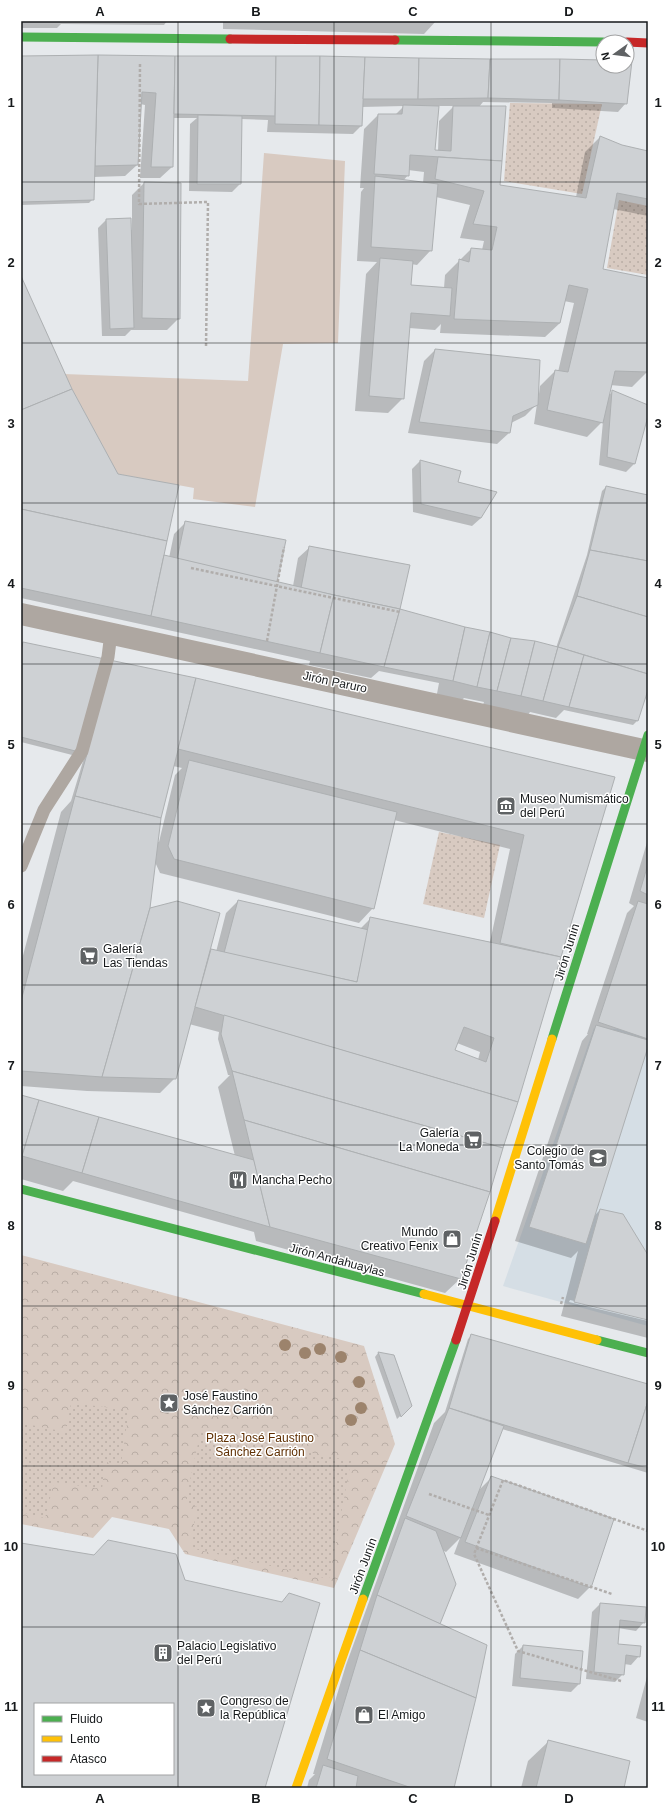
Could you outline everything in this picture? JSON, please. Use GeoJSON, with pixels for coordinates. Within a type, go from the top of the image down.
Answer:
{"type":"FeatureCollection","features":[{"type":"Feature","properties":{"kind":"street"},"geometry":{"type":"LineString","coordinates":[[21,37],[595,42]]}},
{"type":"Feature","properties":{"kind":"street"},"geometry":{"type":"LineString","coordinates":[[635,42],[648,43]]}},
{"type":"Feature","properties":{"kind":"street","name":"Jirón Paruro"},"geometry":{"type":"LineString","coordinates":[[21,614],[262,666],[646,745]]}},
{"type":"Feature","properties":{"kind":"street","name":"Jirón Junín"},"geometry":{"type":"LineString","coordinates":[[296,1788],[468,1306],[646,745]]}},
{"type":"Feature","properties":{"kind":"street","name":"Jirón Andahuaylas"},"geometry":{"type":"LineString","coordinates":[[21,1189],[648,1353]]}},
{"type":"Feature","properties":{"kind":"lane"},"geometry":{"type":"LineString","coordinates":[[21,866],[44,810],[82,751],[108,656],[111,634]]}},
{"type":"Feature","properties":{"kind":"path"},"geometry":{"type":"LineString","coordinates":[[140,38],[139,204],[208,202],[206,347]]}},
{"type":"Feature","properties":{"kind":"path"},"geometry":{"type":"LineString","coordinates":[[262,666],[278,587],[284,547]]}},
{"type":"Feature","properties":{"kind":"path"},"geometry":{"type":"LineString","coordinates":[[191,568],[400,612]]}},
{"type":"Feature","properties":{"kind":"path"},"geometry":{"type":"LineString","coordinates":[[620,1681],[518,1651],[474,1554],[503,1480],[648,1531]]}},
{"type":"Feature","properties":{"kind":"path"},"geometry":{"type":"LineString","coordinates":[[404,1485],[489,1515]]}},
{"type":"Feature","properties":{"kind":"path"},"geometry":{"type":"LineString","coordinates":[[476,1548],[612,1594]]}},
{"type":"Feature","properties":{"kind":"shaded area","name":"Colegio de Santo Tomás"},"geometry":{"type":"Polygon","coordinates":[[[594,1028],[648,1030],[648,1326],[503,1286],[594,1028]]]}},
{"type":"Feature","properties":{"kind":"green space"},"geometry":{"type":"Polygon","coordinates":[[[510,103],[602,104],[582,194],[504,181],[510,103]]]}},
{"type":"Feature","properties":{"kind":"green space"},"geometry":{"type":"Polygon","coordinates":[[[264,153],[345,161],[338,343],[283,344],[255,507],[193,499],[194,488],[118,474],[64,374],[248,381],[264,153]]]}},
{"type":"Feature","properties":{"kind":"green space"},"geometry":{"type":"Polygon","coordinates":[[[619,200],[648,206],[648,275],[607,268],[619,200]]]}},
{"type":"Feature","properties":{"kind":"green space"},"geometry":{"type":"Polygon","coordinates":[[[439,832],[500,845],[484,918],[423,904],[439,832]]]}},
{"type":"Feature","properties":{"kind":"green space","name":"Plaza José Faustino Sánchez Carrión"},"geometry":{"type":"Polygon","coordinates":[[[21,1255],[364,1346],[395,1444],[334,1588],[185,1554],[169,1529],[112,1517],[93,1538],[21,1524],[21,1255]]]}},
{"type":"Feature","properties":{"kind":"green space"},"geometry":{"type":"Polygon","coordinates":[[[71,1403],[129,1410],[121,1464],[105,1462],[102,1489],[54,1482],[45,1518],[21,1512],[21,1423],[66,1432],[71,1403]]]}},
{"type":"Feature","properties":{"kind":"green space"},"geometry":{"type":"Polygon","coordinates":[[[201,1430],[351,1461],[329,1579],[190,1548],[197,1507],[185,1503],[201,1430]]]}},
{"type":"Feature","properties":{"kind":"building"},"geometry":{"type":"Polygon","coordinates":[[[98,55],[175,56],[173,167],[151,167],[156,93],[142,92],[138,165],[95,166],[98,55]]]}},
{"type":"Feature","properties":{"kind":"building"},"geometry":{"type":"Polygon","coordinates":[[[98,55],[94,200],[21,202],[21,56],[98,55]]]}},
{"type":"Feature","properties":{"kind":"building"},"geometry":{"type":"Polygon","coordinates":[[[175,56],[276,56],[275,116],[174,114],[175,56]]]}},
{"type":"Feature","properties":{"kind":"building"},"geometry":{"type":"Polygon","coordinates":[[[276,56],[320,56],[319,125],[275,124],[276,56]]]}},
{"type":"Feature","properties":{"kind":"building"},"geometry":{"type":"Polygon","coordinates":[[[320,56],[365,57],[362,126],[319,125],[320,56]]]}},
{"type":"Feature","properties":{"kind":"building"},"geometry":{"type":"Polygon","coordinates":[[[365,57],[419,58],[418,99],[363,99],[365,57]]]}},
{"type":"Feature","properties":{"kind":"building"},"geometry":{"type":"Polygon","coordinates":[[[419,58],[490,59],[488,98],[418,99],[419,58]]]}},
{"type":"Feature","properties":{"kind":"building"},"geometry":{"type":"Polygon","coordinates":[[[490,59],[560,59],[559,100],[488,98],[490,59]]]}},
{"type":"Feature","properties":{"kind":"building"},"geometry":{"type":"Polygon","coordinates":[[[560,59],[595,60],[595,74],[630,74],[627,104],[559,100],[560,59]]]}},
{"type":"Feature","properties":{"kind":"building"},"geometry":{"type":"Polygon","coordinates":[[[403,105],[439,106],[435,150],[451,151],[453,106],[506,106],[502,161],[410,155],[409,176],[374,174],[378,114],[402,114],[403,105]]]}},
{"type":"Feature","properties":{"kind":"building"},"geometry":{"type":"Polygon","coordinates":[[[198,115],[242,116],[241,184],[197,184],[198,115]]]}},
{"type":"Feature","properties":{"kind":"building"},"geometry":{"type":"Polygon","coordinates":[[[600,136],[622,145],[648,151],[648,199],[617,193],[603,269],[648,278],[648,372],[615,371],[603,423],[547,410],[555,370],[568,372],[588,289],[569,285],[560,323],[454,319],[459,259],[469,262],[471,248],[492,250],[497,227],[473,224],[484,191],[435,179],[438,157],[502,161],[500,185],[586,198],[600,136]]]}},
{"type":"Feature","properties":{"kind":"building"},"geometry":{"type":"Polygon","coordinates":[[[375,176],[438,184],[432,251],[371,247],[375,176]]]}},
{"type":"Feature","properties":{"kind":"building"},"geometry":{"type":"Polygon","coordinates":[[[144,182],[181,183],[180,319],[142,318],[144,182]]]}},
{"type":"Feature","properties":{"kind":"building"},"geometry":{"type":"Polygon","coordinates":[[[131,218],[134,328],[110,329],[106,219],[131,218]]]}},
{"type":"Feature","properties":{"kind":"building"},"geometry":{"type":"Polygon","coordinates":[[[380,258],[413,261],[411,285],[452,288],[450,316],[411,313],[404,399],[369,396],[380,258]]]}},
{"type":"Feature","properties":{"kind":"building"},"geometry":{"type":"Polygon","coordinates":[[[21,276],[72,389],[21,410],[21,276]]]}},
{"type":"Feature","properties":{"kind":"building"},"geometry":{"type":"Polygon","coordinates":[[[435,349],[540,360],[538,405],[513,416],[510,433],[419,422],[435,349]]]}},
{"type":"Feature","properties":{"kind":"building"},"geometry":{"type":"Polygon","coordinates":[[[72,389],[118,474],[179,485],[167,541],[21,509],[21,410],[72,389]]]}},
{"type":"Feature","properties":{"kind":"building"},"geometry":{"type":"Polygon","coordinates":[[[612,390],[648,405],[648,416],[635,464],[607,457],[612,390]]]}},
{"type":"Feature","properties":{"kind":"building"},"geometry":{"type":"Polygon","coordinates":[[[420,460],[461,471],[458,482],[497,492],[481,518],[421,504],[420,460]]]}},
{"type":"Feature","properties":{"kind":"building"},"geometry":{"type":"Polygon","coordinates":[[[606,486],[648,495],[648,561],[590,550],[606,486]]]}},
{"type":"Feature","properties":{"kind":"building"},"geometry":{"type":"Polygon","coordinates":[[[21,509],[167,541],[151,616],[21,588],[21,509]]]}},
{"type":"Feature","properties":{"kind":"building"},"geometry":{"type":"Polygon","coordinates":[[[185,521],[286,540],[277,582],[177,559],[185,521]]]}},
{"type":"Feature","properties":{"kind":"building"},"geometry":{"type":"Polygon","coordinates":[[[309,546],[410,565],[400,609],[301,588],[309,546]]]}},
{"type":"Feature","properties":{"kind":"building"},"geometry":{"type":"Polygon","coordinates":[[[590,550],[648,561],[648,617],[577,596],[590,550]]]}},
{"type":"Feature","properties":{"kind":"building"},"geometry":{"type":"Polygon","coordinates":[[[164,555],[334,595],[320,653],[151,616],[164,555]]]}},
{"type":"Feature","properties":{"kind":"building"},"geometry":{"type":"Polygon","coordinates":[[[334,595],[400,609],[384,667],[320,653],[334,595]]]}},
{"type":"Feature","properties":{"kind":"building"},"geometry":{"type":"Polygon","coordinates":[[[577,596],[648,617],[648,674],[558,647],[577,596]]]}},
{"type":"Feature","properties":{"kind":"building"},"geometry":{"type":"Polygon","coordinates":[[[400,609],[465,627],[453,681],[384,667],[400,609]]]}},
{"type":"Feature","properties":{"kind":"building"},"geometry":{"type":"Polygon","coordinates":[[[465,627],[490,632],[477,687],[453,681],[465,627]]]}},
{"type":"Feature","properties":{"kind":"building"},"geometry":{"type":"Polygon","coordinates":[[[490,632],[511,638],[497,691],[477,687],[490,632]]]}},
{"type":"Feature","properties":{"kind":"building"},"geometry":{"type":"Polygon","coordinates":[[[511,638],[535,641],[521,696],[497,691],[511,638]]]}},
{"type":"Feature","properties":{"kind":"building"},"geometry":{"type":"Polygon","coordinates":[[[535,641],[558,647],[543,701],[521,696],[535,641]]]}},
{"type":"Feature","properties":{"kind":"building"},"geometry":{"type":"Polygon","coordinates":[[[23,642],[196,678],[161,818],[75,796],[87,754],[21,737],[21,651],[23,642]]]}},
{"type":"Feature","properties":{"kind":"building"},"geometry":{"type":"Polygon","coordinates":[[[558,647],[584,655],[569,707],[543,701],[558,647]]]}},
{"type":"Feature","properties":{"kind":"building"},"geometry":{"type":"Polygon","coordinates":[[[584,655],[648,674],[648,690],[638,721],[569,707],[584,655]]]}},
{"type":"Feature","properties":{"kind":"building","name":"Museo Numismático del Perú"},"geometry":{"type":"Polygon","coordinates":[[[196,678],[615,777],[561,957],[500,943],[524,835],[178,749],[196,678]]]}},
{"type":"Feature","properties":{"kind":"building"},"geometry":{"type":"Polygon","coordinates":[[[189,760],[397,812],[374,909],[174,859],[168,846],[189,760]]]}},
{"type":"Feature","properties":{"kind":"building"},"geometry":{"type":"Polygon","coordinates":[[[75,796],[161,818],[150,908],[102,1077],[21,1071],[21,1001],[75,796]]]}},
{"type":"Feature","properties":{"kind":"building"},"geometry":{"type":"Polygon","coordinates":[[[648,864],[648,895],[640,891],[648,864]]]}},
{"type":"Feature","properties":{"kind":"building"},"geometry":{"type":"Polygon","coordinates":[[[238,900],[369,930],[357,982],[224,953],[238,900]]]}},
{"type":"Feature","properties":{"kind":"building"},"geometry":{"type":"Polygon","coordinates":[[[177,901],[220,913],[176,1079],[102,1077],[150,908],[177,901]]]}},
{"type":"Feature","properties":{"kind":"building"},"geometry":{"type":"Polygon","coordinates":[[[638,901],[648,904],[648,1039],[598,1022],[638,901]]]}},
{"type":"Feature","properties":{"kind":"building"},"geometry":{"type":"Polygon","coordinates":[[[370,917],[561,957],[518,1102],[195,1007],[211,949],[357,982],[370,917]],[[464,1027],[455,1050],[486,1062],[494,1038],[464,1027]]]}},
{"type":"Feature","properties":{"kind":"building"},"geometry":{"type":"Polygon","coordinates":[[[224,1015],[518,1102],[503,1148],[232,1071],[221,1034],[224,1015]]]}},
{"type":"Feature","properties":{"kind":"building"},"geometry":{"type":"Polygon","coordinates":[[[596,1025],[648,1040],[648,1047],[586,1244],[529,1227],[596,1025]]]}},
{"type":"Feature","properties":{"kind":"building"},"geometry":{"type":"Polygon","coordinates":[[[232,1071],[503,1148],[490,1192],[244,1120],[232,1071]]]}},
{"type":"Feature","properties":{"kind":"building"},"geometry":{"type":"Polygon","coordinates":[[[21,1095],[39,1100],[22,1156],[21,1156],[21,1095]]]}},
{"type":"Feature","properties":{"kind":"building"},"geometry":{"type":"Polygon","coordinates":[[[39,1100],[99,1117],[82,1173],[22,1156],[39,1100]]]}},
{"type":"Feature","properties":{"kind":"building"},"geometry":{"type":"Polygon","coordinates":[[[99,1117],[254,1160],[270,1227],[82,1173],[99,1117]]]}},
{"type":"Feature","properties":{"kind":"building"},"geometry":{"type":"Polygon","coordinates":[[[244,1120],[490,1192],[461,1279],[270,1227],[244,1120]]]}},
{"type":"Feature","properties":{"kind":"building"},"geometry":{"type":"Polygon","coordinates":[[[600,1209],[623,1214],[648,1255],[648,1320],[574,1302],[600,1209]]]}},
{"type":"Feature","properties":{"kind":"building"},"geometry":{"type":"Polygon","coordinates":[[[471,1334],[648,1384],[648,1401],[628,1463],[449,1408],[471,1334]]]}},
{"type":"Feature","properties":{"kind":"building"},"geometry":{"type":"Polygon","coordinates":[[[378,1352],[394,1355],[412,1406],[401,1417],[378,1352]]]}},
{"type":"Feature","properties":{"kind":"building"},"geometry":{"type":"Polygon","coordinates":[[[167,1395],[177,1398],[173,1411],[163,1408],[167,1395]]]}},
{"type":"Feature","properties":{"kind":"building"},"geometry":{"type":"Polygon","coordinates":[[[648,1401],[648,1468],[628,1463],[648,1401]]]}},
{"type":"Feature","properties":{"kind":"building"},"geometry":{"type":"Polygon","coordinates":[[[449,1408],[504,1426],[461,1538],[406,1516],[449,1408]]]}},
{"type":"Feature","properties":{"kind":"building"},"geometry":{"type":"Polygon","coordinates":[[[491,1476],[614,1519],[591,1588],[465,1542],[491,1476]]]}},
{"type":"Feature","properties":{"kind":"building"},"geometry":{"type":"Polygon","coordinates":[[[405,1518],[436,1531],[456,1584],[440,1624],[377,1595],[405,1518]]]}},
{"type":"Feature","properties":{"kind":"building","name":"Palacio Legislativo del Perú"},"geometry":{"type":"Polygon","coordinates":[[[108,1540],[176,1554],[185,1580],[282,1602],[289,1593],[320,1603],[265,1788],[21,1788],[21,1543],[94,1555],[108,1540]]]}},
{"type":"Feature","properties":{"kind":"building"},"geometry":{"type":"Polygon","coordinates":[[[377,1595],[487,1645],[476,1698],[360,1650],[377,1595]]]}},
{"type":"Feature","properties":{"kind":"building"},"geometry":{"type":"Polygon","coordinates":[[[600,1603],[646,1607],[645,1623],[620,1620],[618,1644],[641,1646],[640,1657],[626,1655],[624,1675],[594,1672],[600,1603]]]}},
{"type":"Feature","properties":{"kind":"building"},"geometry":{"type":"Polygon","coordinates":[[[523,1645],[583,1651],[580,1684],[520,1678],[523,1645]]]}},
{"type":"Feature","properties":{"kind":"building"},"geometry":{"type":"Polygon","coordinates":[[[360,1650],[476,1698],[454,1788],[412,1788],[327,1759],[360,1650]]]}},
{"type":"Feature","properties":{"kind":"building"},"geometry":{"type":"Polygon","coordinates":[[[548,1740],[630,1761],[624,1788],[536,1788],[548,1740]]]}},
{"type":"Feature","properties":{"kind":"building"},"geometry":{"type":"Polygon","coordinates":[[[323,1765],[358,1776],[356,1788],[316,1788],[323,1765]]]}},
{"type":"Feature","properties":{"kind":"traffic: fast"},"geometry":{"type":"LineString","coordinates":[[21,37],[230,39]]}},
{"type":"Feature","properties":{"kind":"traffic: fast"},"geometry":{"type":"LineString","coordinates":[[395,40],[595,42]]}},
{"type":"Feature","properties":{"kind":"traffic: fast"},"geometry":{"type":"LineString","coordinates":[[552,1039],[648,735]]}},
{"type":"Feature","properties":{"kind":"traffic: fast"},"geometry":{"type":"LineString","coordinates":[[21,1189],[424,1294]]}},
{"type":"Feature","properties":{"kind":"traffic: fast"},"geometry":{"type":"LineString","coordinates":[[363,1599],[456,1340]]}},
{"type":"Feature","properties":{"kind":"traffic: fast"},"geometry":{"type":"LineString","coordinates":[[597,1340],[648,1353]]}},
{"type":"Feature","properties":{"kind":"traffic: slow"},"geometry":{"type":"LineString","coordinates":[[495,1221],[552,1039]]}},
{"type":"Feature","properties":{"kind":"traffic: slow"},"geometry":{"type":"LineString","coordinates":[[424,1294],[597,1340]]}},
{"type":"Feature","properties":{"kind":"traffic: slow"},"geometry":{"type":"LineString","coordinates":[[296,1788],[363,1599]]}},
{"type":"Feature","properties":{"kind":"traffic: jam"},"geometry":{"type":"LineString","coordinates":[[230,39],[395,40]]}},
{"type":"Feature","properties":{"kind":"traffic: jam"},"geometry":{"type":"LineString","coordinates":[[635,42],[648,43]]}},
{"type":"Feature","properties":{"kind":"traffic: jam"},"geometry":{"type":"LineString","coordinates":[[456,1340],[495,1221]]}},
{"type":"Feature","properties":{"kind":"place","name":"Museo Numismático del Perú"},"geometry":{"type":"Point","coordinates":[506,806]}},
{"type":"Feature","properties":{"kind":"place","name":"Galería Las Tiendas"},"geometry":{"type":"Point","coordinates":[89,956]}},
{"type":"Feature","properties":{"kind":"place","name":"Galería La Moneda"},"geometry":{"type":"Point","coordinates":[473,1140]}},
{"type":"Feature","properties":{"kind":"place","name":"Colegio de Santo Tomás"},"geometry":{"type":"Point","coordinates":[598,1158]}},
{"type":"Feature","properties":{"kind":"place","name":"Mancha Pecho"},"geometry":{"type":"Point","coordinates":[238,1180]}},
{"type":"Feature","properties":{"kind":"place","name":"Mundo Creativo Fenix"},"geometry":{"type":"Point","coordinates":[452,1239]}},
{"type":"Feature","properties":{"kind":"place","name":"José Faustino Sánchez Carrión"},"geometry":{"type":"Point","coordinates":[169,1403]}},
{"type":"Feature","properties":{"kind":"place","name":"Palacio Legislativo del Perú"},"geometry":{"type":"Point","coordinates":[163,1653]}},
{"type":"Feature","properties":{"kind":"place","name":"Congreso de la República"},"geometry":{"type":"Point","coordinates":[206,1708]}},
{"type":"Feature","properties":{"kind":"place","name":"El Amigo"},"geometry":{"type":"Point","coordinates":[364,1715]}}]}
